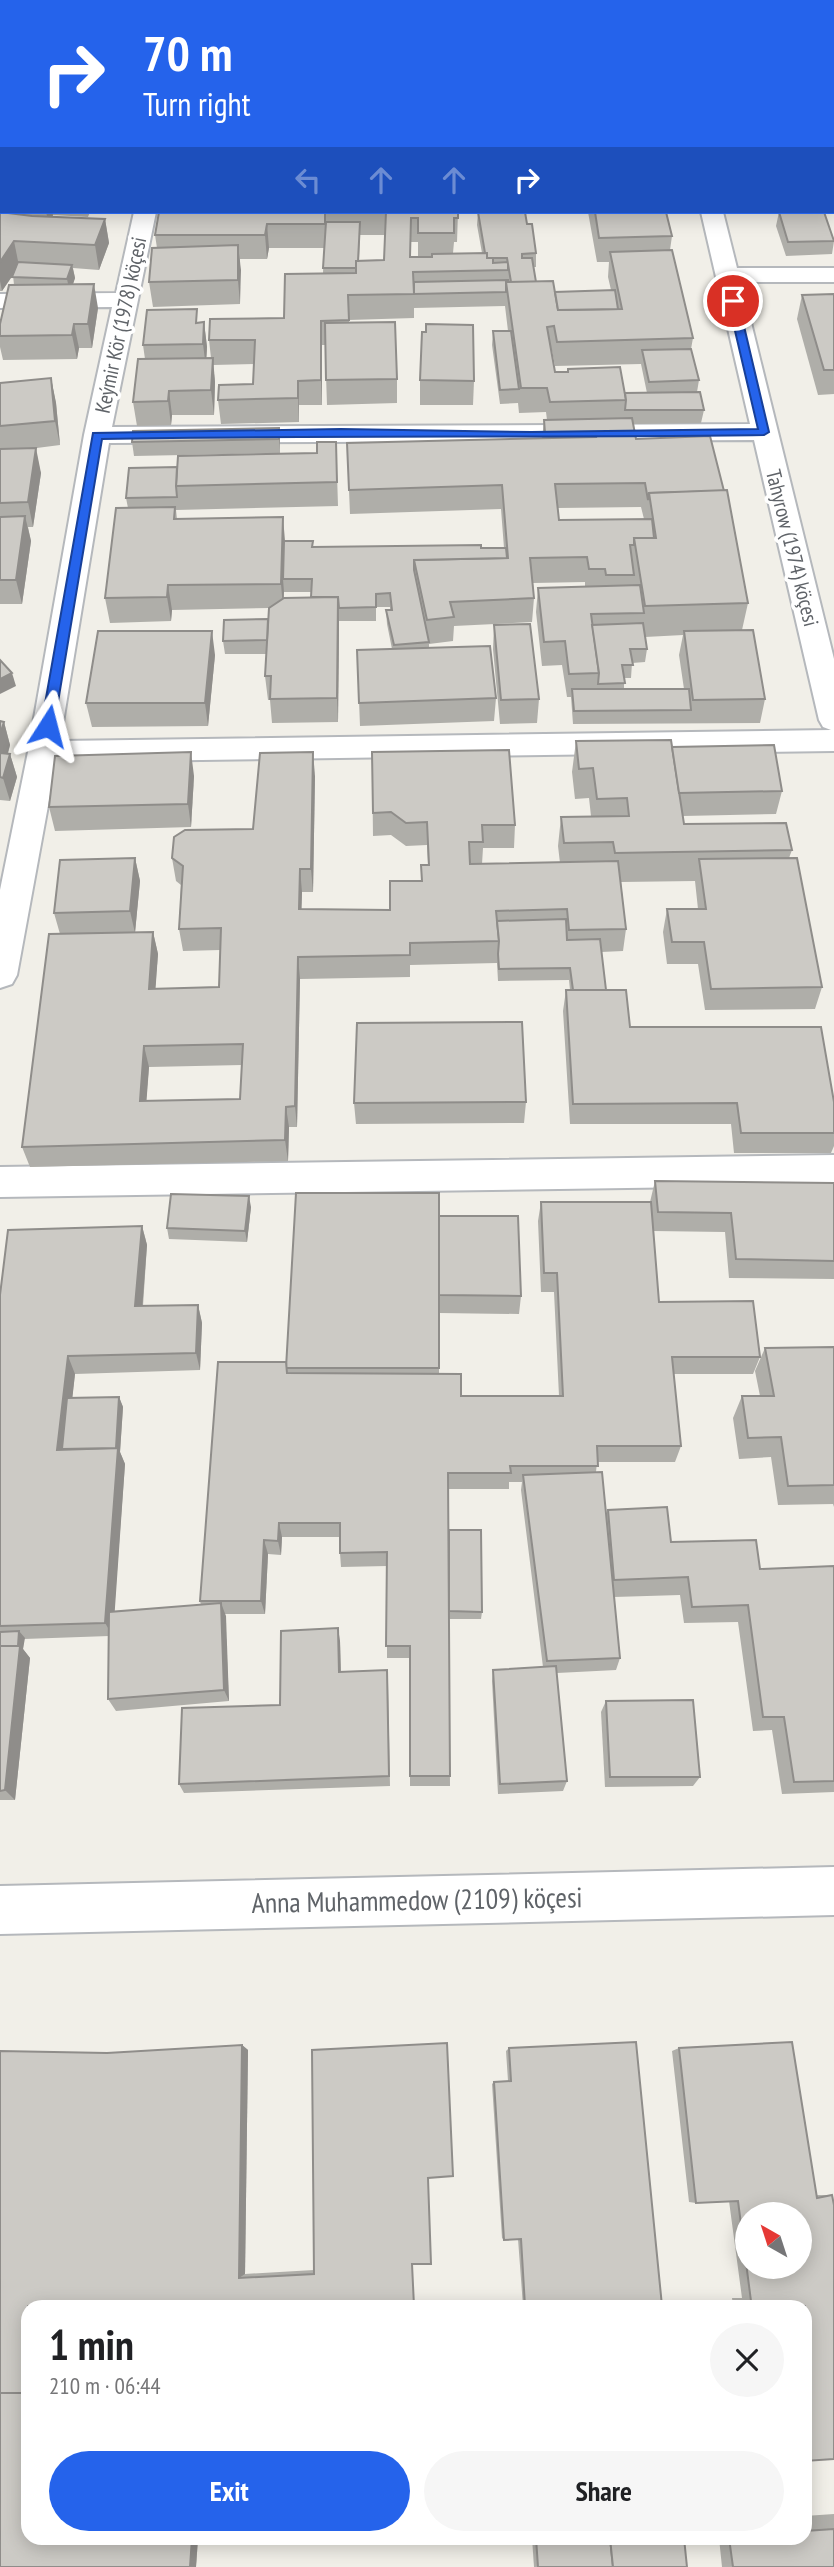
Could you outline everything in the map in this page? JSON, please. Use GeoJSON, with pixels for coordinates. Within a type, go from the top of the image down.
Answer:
{"type":"FeatureCollection","features":[{"type":"Feature","properties":{"kind":"street","name":"Keýmir Kör (1978) köçesi"},"geometry":{"type":"LineString","coordinates":[[0,975],[43,752],[97,435],[145,214]]}},
{"type":"Feature","properties":{"kind":"street","name":"Tahyrow (1974) köçesi"},"geometry":{"type":"LineString","coordinates":[[712,214],[834,720]]}},
{"type":"Feature","properties":{"kind":"street"},"geometry":{"type":"LineString","coordinates":[[726,275],[834,275]]}},
{"type":"Feature","properties":{"kind":"street"},"geometry":{"type":"LineString","coordinates":[[0,301],[127,300]]}},
{"type":"Feature","properties":{"kind":"street"},"geometry":{"type":"LineString","coordinates":[[97,435],[764,432]]}},
{"type":"Feature","properties":{"kind":"street"},"geometry":{"type":"LineString","coordinates":[[43,752],[834,740]]}},
{"type":"Feature","properties":{"kind":"street"},"geometry":{"type":"LineString","coordinates":[[0,1182],[834,1170]]}},
{"type":"Feature","properties":{"kind":"street","name":"Anna Muhammedow (2109) köçesi"},"geometry":{"type":"LineString","coordinates":[[0,1910],[834,1891]]}},
{"type":"Feature","properties":{"kind":"building"},"geometry":{"type":"Polygon","coordinates":[[[0,214],[105,219],[95,245],[14,241],[0,262],[0,214]]]}},
{"type":"Feature","properties":{"kind":"building"},"geometry":{"type":"Polygon","coordinates":[[[159,214],[325,214],[325,224],[267,224],[265,235],[155,235],[159,214]]]}},
{"type":"Feature","properties":{"kind":"building"},"geometry":{"type":"Polygon","coordinates":[[[386,214],[458,214],[458,218],[454,218],[454,233],[418,233],[418,218],[411,218],[410,257],[487,253],[487,258],[493,258],[493,263],[508,262],[508,270],[413,272],[414,294],[348,295],[349,320],[321,321],[321,380],[298,381],[298,398],[218,400],[219,385],[253,384],[255,340],[209,340],[210,319],[284,318],[285,274],[356,273],[356,261],[384,260],[386,214]]]}},
{"type":"Feature","properties":{"kind":"building"},"geometry":{"type":"Polygon","coordinates":[[[478,214],[525,214],[527,224],[532,224],[536,253],[522,254],[522,258],[532,258],[536,282],[511,282],[507,258],[487,258],[478,214]]]}},
{"type":"Feature","properties":{"kind":"building"},"geometry":{"type":"Polygon","coordinates":[[[595,214],[666,214],[672,236],[599,238],[595,214]]]}},
{"type":"Feature","properties":{"kind":"building"},"geometry":{"type":"Polygon","coordinates":[[[780,214],[825,214],[834,241],[788,242],[780,214]]]}},
{"type":"Feature","properties":{"kind":"building"},"geometry":{"type":"Polygon","coordinates":[[[326,222],[360,222],[356,268],[323,268],[326,222]]]}},
{"type":"Feature","properties":{"kind":"building"},"geometry":{"type":"Polygon","coordinates":[[[238,245],[238,280],[149,282],[152,248],[238,245]]]}},
{"type":"Feature","properties":{"kind":"building"},"geometry":{"type":"Polygon","coordinates":[[[672,250],[693,338],[557,342],[554,326],[547,327],[555,372],[620,367],[626,400],[550,402],[547,388],[521,388],[506,282],[553,281],[558,310],[622,309],[610,252],[672,250]]]}},
{"type":"Feature","properties":{"kind":"building"},"geometry":{"type":"Polygon","coordinates":[[[18,262],[72,265],[67,279],[12,277],[18,262]]]}},
{"type":"Feature","properties":{"kind":"building"},"geometry":{"type":"Polygon","coordinates":[[[508,280],[506,292],[414,294],[414,282],[508,280]]]}},
{"type":"Feature","properties":{"kind":"building"},"geometry":{"type":"Polygon","coordinates":[[[94,284],[88,324],[74,324],[72,335],[0,336],[9,285],[94,284]]]}},
{"type":"Feature","properties":{"kind":"building"},"geometry":{"type":"Polygon","coordinates":[[[615,290],[618,309],[558,310],[555,292],[615,290]]]}},
{"type":"Feature","properties":{"kind":"building"},"geometry":{"type":"Polygon","coordinates":[[[834,294],[834,370],[824,370],[802,295],[834,294]]]}},
{"type":"Feature","properties":{"kind":"building"},"geometry":{"type":"Polygon","coordinates":[[[197,309],[196,323],[204,322],[203,344],[143,345],[147,310],[197,309]]]}},
{"type":"Feature","properties":{"kind":"building"},"geometry":{"type":"Polygon","coordinates":[[[395,322],[397,379],[326,380],[325,323],[395,322]]]}},
{"type":"Feature","properties":{"kind":"building"},"geometry":{"type":"Polygon","coordinates":[[[426,324],[473,325],[474,381],[420,380],[422,332],[426,332],[426,324]]]}},
{"type":"Feature","properties":{"kind":"building"},"geometry":{"type":"Polygon","coordinates":[[[493,331],[511,331],[519,389],[500,390],[493,331]]]}},
{"type":"Feature","properties":{"kind":"building"},"geometry":{"type":"Polygon","coordinates":[[[691,349],[699,380],[649,382],[642,350],[691,349]]]}},
{"type":"Feature","properties":{"kind":"building"},"geometry":{"type":"Polygon","coordinates":[[[213,358],[211,390],[169,391],[168,401],[133,402],[138,359],[213,358]]]}},
{"type":"Feature","properties":{"kind":"building"},"geometry":{"type":"Polygon","coordinates":[[[51,378],[55,421],[0,426],[0,383],[51,378]]]}},
{"type":"Feature","properties":{"kind":"building"},"geometry":{"type":"Polygon","coordinates":[[[700,392],[704,410],[625,410],[625,393],[700,392]]]}},
{"type":"Feature","properties":{"kind":"building"},"geometry":{"type":"Polygon","coordinates":[[[632,418],[636,439],[710,436],[724,491],[649,493],[648,500],[645,483],[555,484],[559,520],[652,519],[654,538],[634,538],[634,545],[630,545],[634,575],[606,575],[605,569],[589,569],[587,557],[530,558],[534,598],[450,602],[454,617],[427,620],[414,560],[508,558],[502,485],[349,490],[347,443],[596,437],[595,432],[545,433],[544,420],[632,418]]]}},
{"type":"Feature","properties":{"kind":"building"},"geometry":{"type":"Polygon","coordinates":[[[279,428],[279,439],[132,442],[133,431],[279,428]]]}},
{"type":"Feature","properties":{"kind":"building"},"geometry":{"type":"Polygon","coordinates":[[[317,442],[336,442],[337,482],[176,486],[178,456],[317,453],[317,442]]]}},
{"type":"Feature","properties":{"kind":"building"},"geometry":{"type":"Polygon","coordinates":[[[36,448],[28,502],[0,503],[0,449],[36,448]]]}},
{"type":"Feature","properties":{"kind":"building"},"geometry":{"type":"Polygon","coordinates":[[[177,467],[177,497],[126,498],[129,468],[177,467]]]}},
{"type":"Feature","properties":{"kind":"building"},"geometry":{"type":"Polygon","coordinates":[[[727,490],[748,603],[645,606],[634,538],[656,538],[649,493],[727,490]]]}},
{"type":"Feature","properties":{"kind":"building"},"geometry":{"type":"Polygon","coordinates":[[[175,507],[174,519],[283,517],[281,584],[168,585],[167,597],[105,598],[116,508],[175,507]]]}},
{"type":"Feature","properties":{"kind":"building"},"geometry":{"type":"Polygon","coordinates":[[[25,516],[16,580],[0,580],[0,517],[25,516]]]}},
{"type":"Feature","properties":{"kind":"building"},"geometry":{"type":"Polygon","coordinates":[[[284,541],[313,541],[312,547],[481,545],[481,548],[506,548],[507,558],[414,560],[429,642],[394,645],[386,610],[392,610],[390,593],[376,594],[376,607],[339,608],[338,597],[311,597],[312,579],[283,579],[284,541]]]}},
{"type":"Feature","properties":{"kind":"building"},"geometry":{"type":"Polygon","coordinates":[[[640,585],[644,613],[591,614],[599,673],[569,674],[565,641],[544,642],[538,588],[640,585]]]}},
{"type":"Feature","properties":{"kind":"building"},"geometry":{"type":"Polygon","coordinates":[[[338,597],[337,698],[270,699],[271,676],[265,676],[269,608],[284,598],[338,597]]]}},
{"type":"Feature","properties":{"kind":"building"},"geometry":{"type":"Polygon","coordinates":[[[268,619],[267,640],[223,641],[224,620],[268,619]]]}},
{"type":"Feature","properties":{"kind":"building"},"geometry":{"type":"Polygon","coordinates":[[[643,623],[647,649],[630,649],[633,665],[622,665],[625,683],[598,684],[599,673],[592,625],[643,623]]]}},
{"type":"Feature","properties":{"kind":"building"},"geometry":{"type":"Polygon","coordinates":[[[530,624],[539,699],[501,700],[494,625],[530,624]]]}},
{"type":"Feature","properties":{"kind":"building"},"geometry":{"type":"Polygon","coordinates":[[[753,630],[765,699],[693,700],[684,631],[753,630]]]}},
{"type":"Feature","properties":{"kind":"building"},"geometry":{"type":"Polygon","coordinates":[[[98,631],[212,631],[205,703],[86,703],[98,631]]]}},
{"type":"Feature","properties":{"kind":"building"},"geometry":{"type":"Polygon","coordinates":[[[490,646],[496,698],[359,703],[357,650],[490,646]]]}},
{"type":"Feature","properties":{"kind":"building"},"geometry":{"type":"Polygon","coordinates":[[[0,660],[12,673],[0,679],[0,660]]]}},
{"type":"Feature","properties":{"kind":"building"},"geometry":{"type":"Polygon","coordinates":[[[572,689],[689,689],[691,710],[574,711],[572,689]]]}},
{"type":"Feature","properties":{"kind":"building"},"geometry":{"type":"Polygon","coordinates":[[[671,740],[684,824],[786,823],[792,850],[615,853],[613,842],[564,843],[561,817],[629,816],[627,798],[597,799],[593,768],[579,769],[576,741],[671,740]]]}},
{"type":"Feature","properties":{"kind":"building"},"geometry":{"type":"Polygon","coordinates":[[[774,745],[782,791],[679,793],[672,747],[774,745]]]}},
{"type":"Feature","properties":{"kind":"building"},"geometry":{"type":"Polygon","coordinates":[[[509,750],[515,825],[482,825],[483,842],[469,842],[470,864],[618,861],[626,929],[569,930],[567,909],[496,911],[499,941],[410,943],[410,955],[298,957],[295,1106],[286,1107],[285,1140],[22,1147],[49,934],[153,932],[149,989],[219,987],[221,928],[179,929],[183,866],[172,858],[174,837],[185,830],[253,829],[260,753],[313,752],[311,869],[300,869],[299,909],[390,910],[390,881],[422,881],[421,865],[429,865],[427,822],[406,823],[391,812],[373,813],[372,752],[509,750]],[[243,1044],[144,1046],[140,1101],[240,1099],[243,1044]]]}},
{"type":"Feature","properties":{"kind":"building"},"geometry":{"type":"Polygon","coordinates":[[[191,752],[188,804],[49,807],[55,756],[191,752]]]}},
{"type":"Feature","properties":{"kind":"building"},"geometry":{"type":"Polygon","coordinates":[[[0,753],[10,754],[3,778],[0,777],[0,753]]]}},
{"type":"Feature","properties":{"kind":"building"},"geometry":{"type":"Polygon","coordinates":[[[135,858],[130,911],[54,913],[60,860],[135,858]]]}},
{"type":"Feature","properties":{"kind":"building"},"geometry":{"type":"Polygon","coordinates":[[[797,858],[822,987],[711,989],[704,942],[672,942],[667,909],[706,909],[699,859],[797,858]]]}},
{"type":"Feature","properties":{"kind":"building"},"geometry":{"type":"Polygon","coordinates":[[[566,919],[567,940],[600,939],[606,990],[573,990],[570,968],[499,969],[497,921],[566,919]]]}},
{"type":"Feature","properties":{"kind":"building"},"geometry":{"type":"Polygon","coordinates":[[[566,990],[626,990],[630,1027],[821,1027],[834,1102],[834,1133],[741,1133],[737,1103],[573,1104],[566,990]]]}},
{"type":"Feature","properties":{"kind":"building"},"geometry":{"type":"Polygon","coordinates":[[[522,1022],[526,1102],[354,1103],[357,1023],[522,1022]]]}},
{"type":"Feature","properties":{"kind":"building"},"geometry":{"type":"Polygon","coordinates":[[[655,1181],[834,1183],[834,1261],[736,1259],[731,1213],[658,1212],[655,1181]]]}},
{"type":"Feature","properties":{"kind":"building"},"geometry":{"type":"Polygon","coordinates":[[[296,1193],[439,1193],[439,1368],[286,1368],[296,1193]]]}},
{"type":"Feature","properties":{"kind":"building"},"geometry":{"type":"Polygon","coordinates":[[[171,1194],[249,1196],[245,1231],[167,1228],[171,1194]]]}},
{"type":"Feature","properties":{"kind":"building"},"geometry":{"type":"Polygon","coordinates":[[[541,1202],[651,1202],[659,1302],[753,1301],[760,1357],[672,1357],[681,1446],[597,1446],[598,1466],[510,1466],[511,1473],[448,1473],[450,1776],[410,1776],[410,1646],[386,1646],[387,1552],[340,1553],[340,1523],[279,1523],[278,1541],[264,1540],[261,1601],[200,1601],[218,1362],[286,1362],[287,1373],[461,1374],[461,1396],[563,1396],[557,1273],[544,1273],[541,1202]]]}},
{"type":"Feature","properties":{"kind":"building"},"geometry":{"type":"Polygon","coordinates":[[[439,1216],[518,1216],[521,1296],[439,1295],[439,1216]]]}},
{"type":"Feature","properties":{"kind":"building"},"geometry":{"type":"Polygon","coordinates":[[[142,1226],[135,1306],[198,1305],[196,1353],[68,1356],[57,1450],[118,1448],[105,1623],[0,1626],[0,1295],[8,1230],[142,1226]]]}},
{"type":"Feature","properties":{"kind":"building"},"geometry":{"type":"Polygon","coordinates":[[[834,1347],[834,1485],[788,1486],[781,1437],[748,1438],[742,1396],[774,1396],[765,1348],[834,1347]]]}},
{"type":"Feature","properties":{"kind":"building"},"geometry":{"type":"Polygon","coordinates":[[[119,1397],[116,1448],[62,1449],[67,1398],[119,1397]]]}},
{"type":"Feature","properties":{"kind":"building"},"geometry":{"type":"Polygon","coordinates":[[[602,1472],[620,1658],[547,1661],[523,1475],[602,1472]]]}},
{"type":"Feature","properties":{"kind":"building"},"geometry":{"type":"Polygon","coordinates":[[[667,1507],[671,1542],[756,1540],[760,1569],[834,1566],[834,1781],[794,1782],[784,1717],[763,1717],[748,1605],[692,1607],[688,1577],[614,1580],[608,1510],[667,1507]]]}},
{"type":"Feature","properties":{"kind":"building"},"geometry":{"type":"Polygon","coordinates":[[[449,1530],[481,1530],[482,1612],[449,1611],[449,1530]]]}},
{"type":"Feature","properties":{"kind":"building"},"geometry":{"type":"Polygon","coordinates":[[[221,1603],[224,1690],[108,1699],[109,1612],[221,1603]]]}},
{"type":"Feature","properties":{"kind":"building"},"geometry":{"type":"Polygon","coordinates":[[[338,1628],[339,1672],[387,1670],[389,1776],[179,1784],[182,1708],[280,1705],[281,1631],[338,1628]]]}},
{"type":"Feature","properties":{"kind":"building"},"geometry":{"type":"Polygon","coordinates":[[[19,1631],[18,1646],[0,1646],[0,1632],[19,1631]]]}},
{"type":"Feature","properties":{"kind":"building"},"geometry":{"type":"Polygon","coordinates":[[[0,1646],[20,1646],[5,1790],[0,1791],[0,1646]]]}},
{"type":"Feature","properties":{"kind":"building"},"geometry":{"type":"Polygon","coordinates":[[[556,1666],[567,1781],[500,1784],[493,1670],[556,1666]]]}},
{"type":"Feature","properties":{"kind":"building"},"geometry":{"type":"Polygon","coordinates":[[[693,1700],[700,1777],[610,1777],[606,1701],[693,1700]]]}},
{"type":"Feature","properties":{"kind":"building"},"geometry":{"type":"Polygon","coordinates":[[[636,2042],[661,2300],[525,2300],[521,2239],[504,2240],[494,2082],[511,2081],[509,2048],[636,2042]]]}},
{"type":"Feature","properties":{"kind":"building"},"geometry":{"type":"Polygon","coordinates":[[[792,2042],[817,2198],[832,2195],[834,2205],[834,2459],[812,2461],[812,2300],[751,2300],[748,2279],[812,2279],[812,2202],[696,2203],[679,2048],[792,2042]]]}},
{"type":"Feature","properties":{"kind":"building"},"geometry":{"type":"Polygon","coordinates":[[[447,2043],[453,2176],[428,2178],[431,2264],[412,2264],[414,2300],[21,2300],[21,2393],[0,2393],[0,2051],[107,2053],[242,2045],[239,2278],[314,2274],[312,2050],[447,2043]]]}},
{"type":"Feature","properties":{"kind":"building"},"geometry":{"type":"Polygon","coordinates":[[[0,2393],[21,2393],[21,2545],[192,2545],[190,2567],[0,2567],[0,2393]]]}},
{"type":"Feature","properties":{"kind":"building"},"geometry":{"type":"Polygon","coordinates":[[[834,2529],[834,2567],[733,2567],[730,2545],[812,2545],[812,2531],[834,2529]]]}},
{"type":"Feature","properties":{"kind":"building"},"geometry":{"type":"Polygon","coordinates":[[[536,2545],[611,2545],[613,2567],[538,2567],[536,2545]]]}},
{"type":"Feature","properties":{"kind":"building"},"geometry":{"type":"Polygon","coordinates":[[[611,2545],[685,2545],[687,2567],[613,2567],[611,2545]]]}},
{"type":"Feature","properties":{"kind":"route"},"geometry":{"type":"LineString","coordinates":[[48,726],[97,435],[764,432],[733,301]]}}]}
